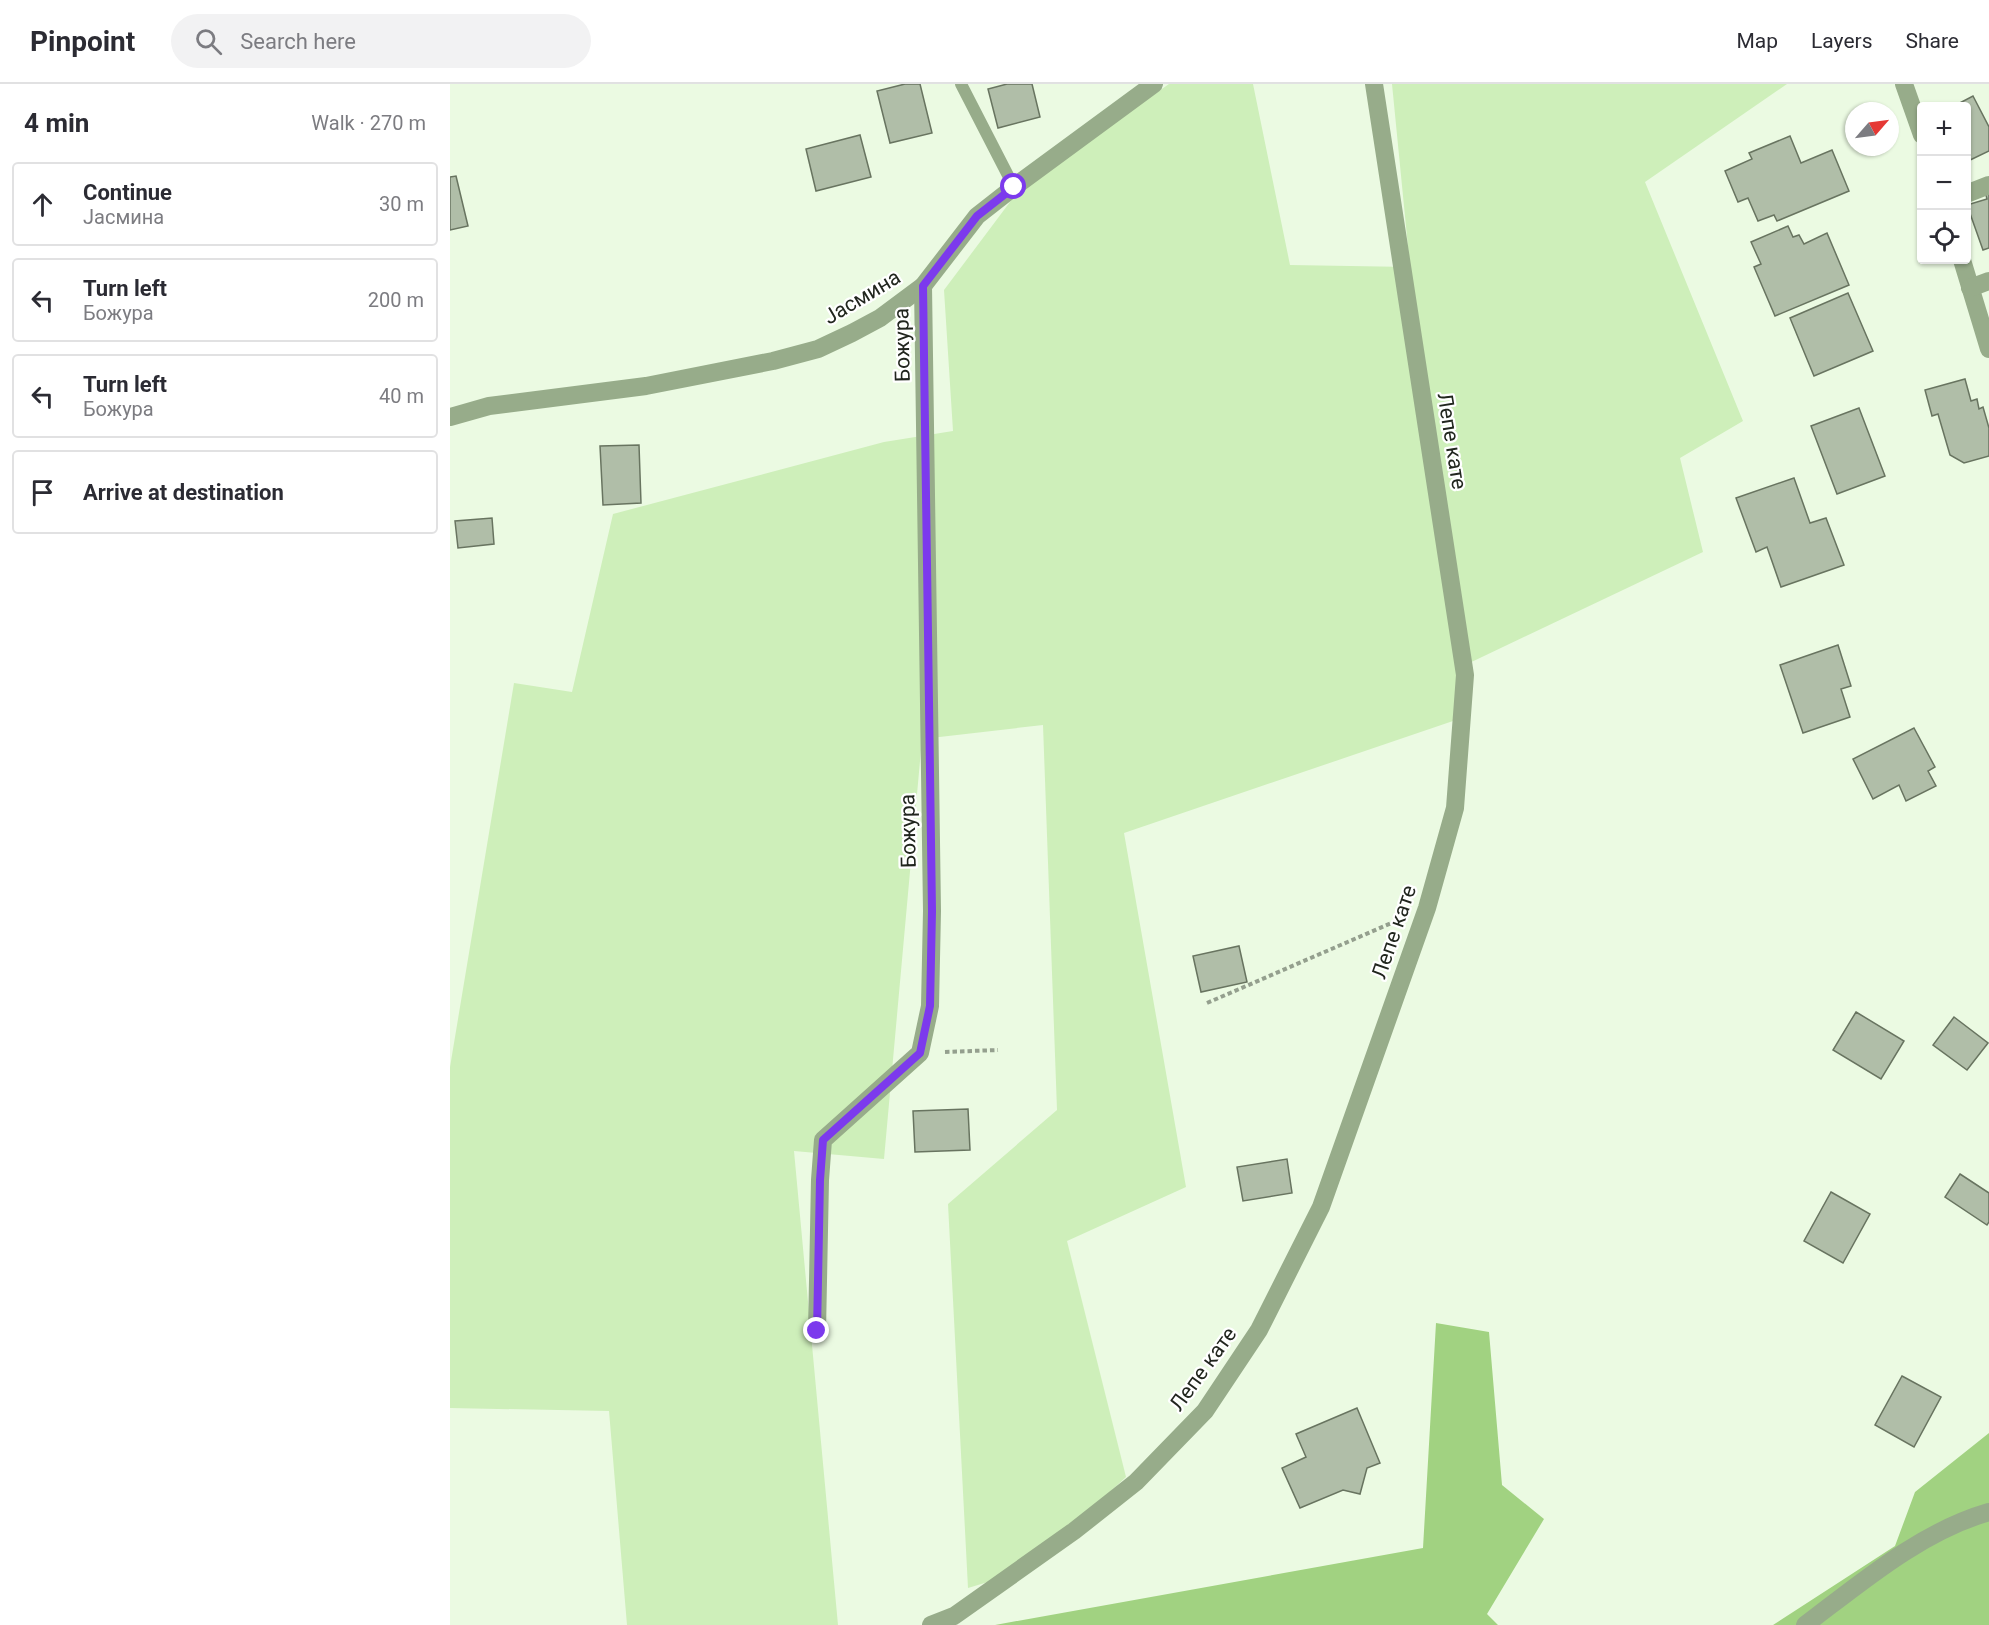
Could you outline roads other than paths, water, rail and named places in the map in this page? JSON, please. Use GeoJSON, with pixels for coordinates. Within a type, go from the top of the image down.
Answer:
{"type":"FeatureCollection","features":[{"type":"Feature","properties":{"kind":"street","name":"Јасмина"},"geometry":{"type":"LineString","coordinates":[[450,417],[489,406],[646,386],[784,358],[818,349],[852,333],[880,318],[923,286],[977,216],[1154,84]]}},
{"type":"Feature","properties":{"kind":"street","name":"Лепе кате"},"geometry":{"type":"LineString","coordinates":[[931,1625],[954,1616],[1083,1524],[1136,1482],[1205,1411],[1259,1330],[1321,1207],[1427,908],[1455,808],[1465,675],[1374,84]]}},
{"type":"Feature","properties":{"kind":"street"},"geometry":{"type":"LineString","coordinates":[[1904,84],[1917,121]]}},
{"type":"Feature","properties":{"kind":"street"},"geometry":{"type":"LineString","coordinates":[[1971,193],[1989,185]]}},
{"type":"Feature","properties":{"kind":"street"},"geometry":{"type":"LineString","coordinates":[[1963,264],[1989,349]]}},
{"type":"Feature","properties":{"kind":"street"},"geometry":{"type":"LineString","coordinates":[[1970,288],[1989,281]]}},
{"type":"Feature","properties":{"kind":"street","name":"Божура"},"geometry":{"type":"LineString","coordinates":[[817,1331],[823,1140],[920,1053],[930,1006],[932,911],[923,286]]}},
{"type":"Feature","properties":{"kind":"street"},"geometry":{"type":"LineString","coordinates":[[1805,1625],[1889,1562],[1961,1520],[1989,1512]]}},
{"type":"Feature","properties":{"kind":"lane"},"geometry":{"type":"LineString","coordinates":[[961,84],[1014,187]]}}]}
